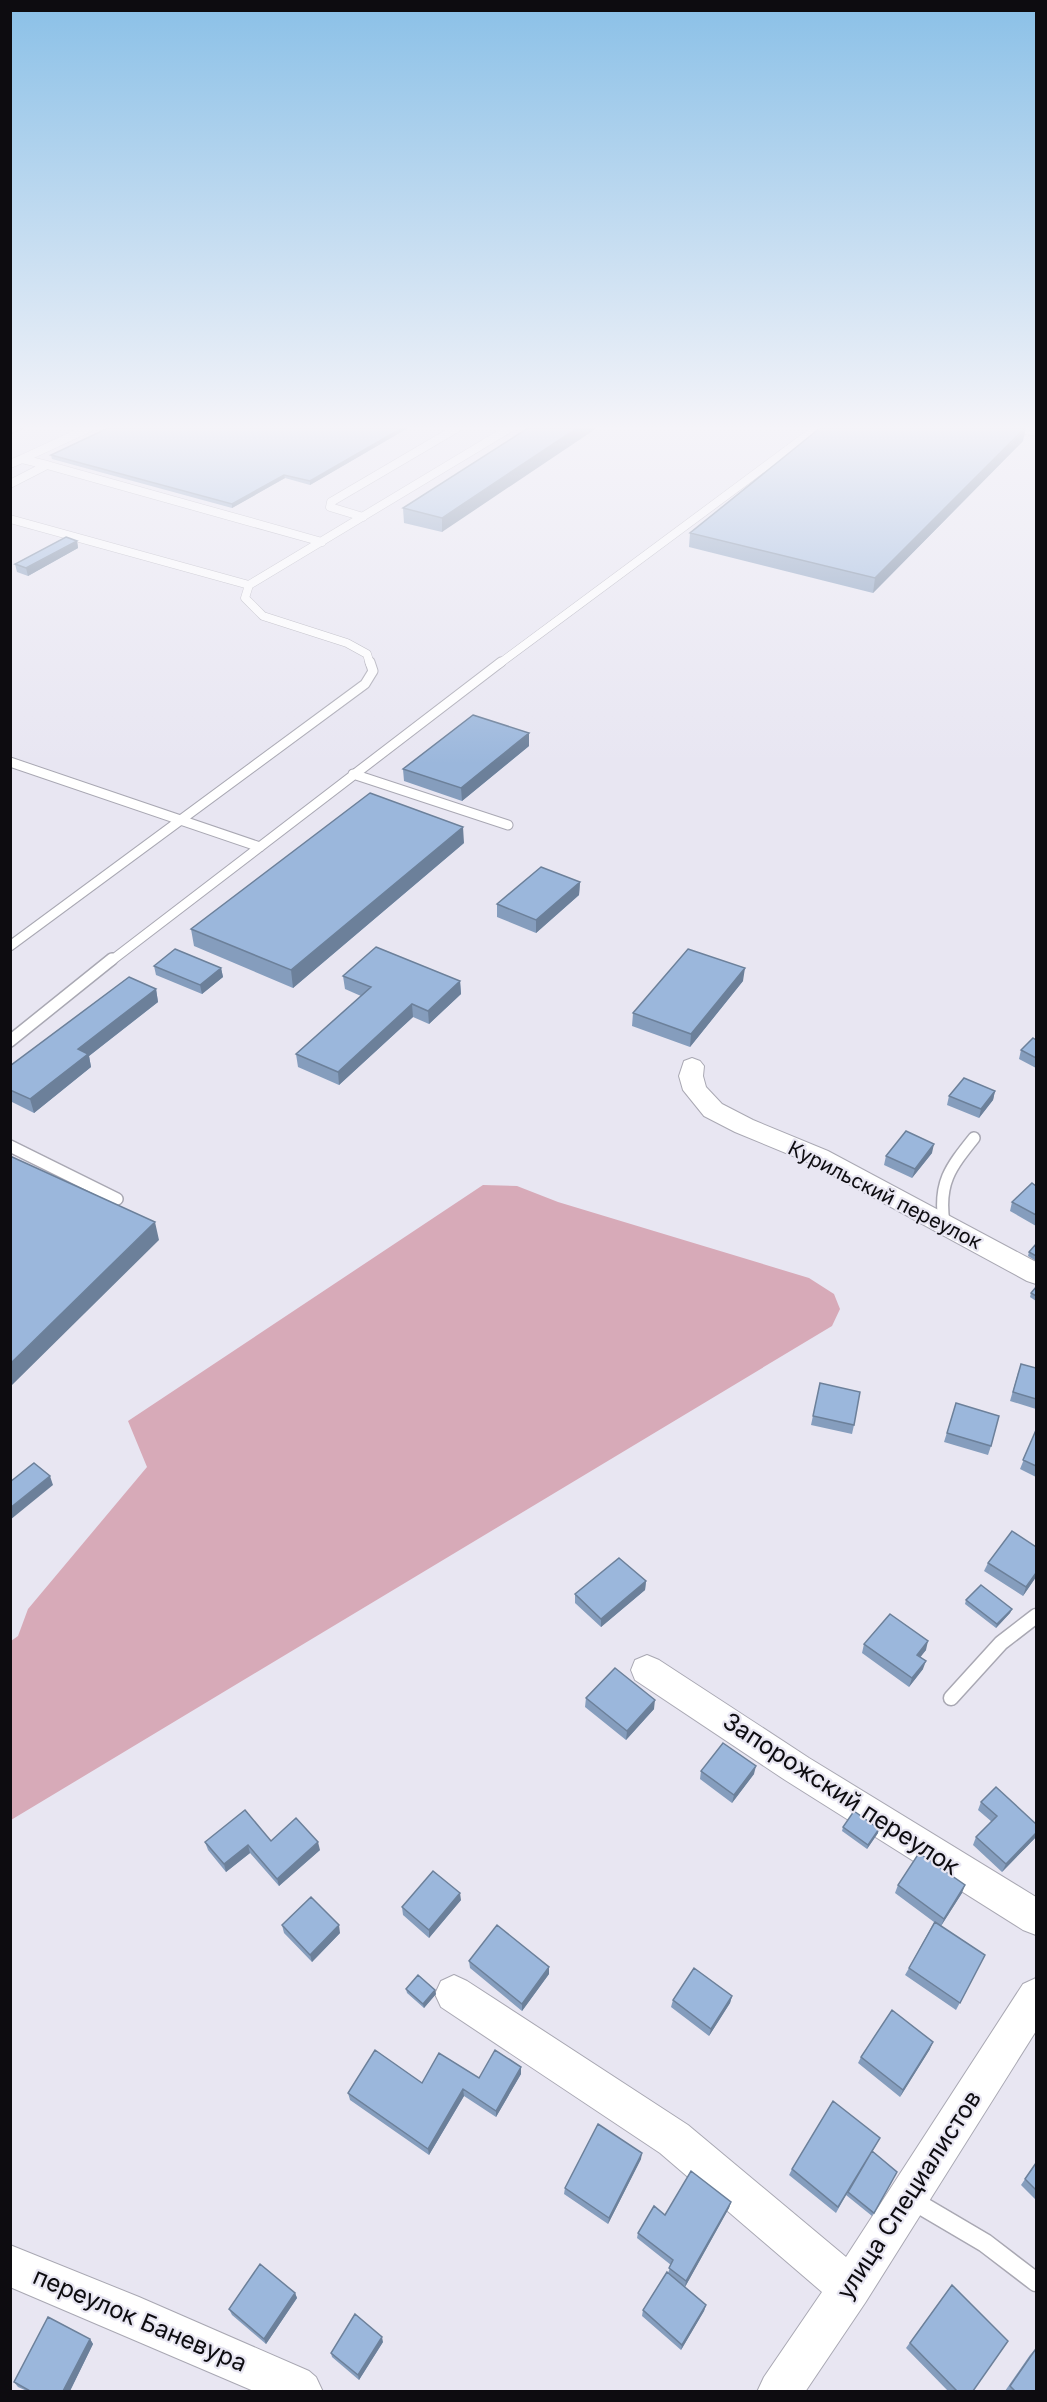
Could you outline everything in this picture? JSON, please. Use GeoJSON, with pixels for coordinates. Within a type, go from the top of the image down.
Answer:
{"type":"FeatureCollection","features":[{"type":"Feature","properties":{"kind":"street","name":"Курильский переулок"},"geometry":{"type":"LineString","coordinates":[[692,1066],[691,1076],[695,1090],[713,1110],[744,1126],[819,1157],[1036,1274]]}},
{"type":"Feature","properties":{"kind":"street","name":"Запорожский переулок"},"geometry":{"type":"LineString","coordinates":[[647,1670],[797,1769],[1036,1917]]}},
{"type":"Feature","properties":{"kind":"street"},"geometry":{"type":"LineString","coordinates":[[454,1994],[674,2139],[850,2288]]}},
{"type":"Feature","properties":{"kind":"street","name":"улица Специалистов"},"geometry":{"type":"LineString","coordinates":[[779,2391],[850,2288],[1036,1997]]}},
{"type":"Feature","properties":{"kind":"street","name":"переулок Баневура"},"geometry":{"type":"LineString","coordinates":[[10,2266],[124,2312],[301,2391]]}},
{"type":"Feature","properties":{"kind":"lane"},"geometry":{"type":"LineString","coordinates":[[86,540],[249,585]]}},
{"type":"Feature","properties":{"kind":"lane"},"geometry":{"type":"LineString","coordinates":[[315,540],[322,542]]}},
{"type":"Feature","properties":{"kind":"lane"},"geometry":{"type":"LineString","coordinates":[[10,946],[365,684],[374,671],[367,654],[347,643],[263,616],[245,598],[249,585],[325,540]]}},
{"type":"Feature","properties":{"kind":"lane"},"geometry":{"type":"LineString","coordinates":[[10,1041],[353,774],[662,540]]}},
{"type":"Feature","properties":{"kind":"lane"},"geometry":{"type":"LineString","coordinates":[[10,762],[260,847]]}},
{"type":"Feature","properties":{"kind":"lane"},"geometry":{"type":"LineString","coordinates":[[353,774],[508,825]]}},
{"type":"Feature","properties":{"kind":"lane"},"geometry":{"type":"LineString","coordinates":[[944,1223],[940,1202],[945,1176],[974,1138]]}},
{"type":"Feature","properties":{"kind":"lane"},"geometry":{"type":"LineString","coordinates":[[12,1149],[117,1199]]}},
{"type":"Feature","properties":{"kind":"lane"},"geometry":{"type":"LineString","coordinates":[[951,1698],[1001,1643],[1036,1616]]}},
{"type":"Feature","properties":{"kind":"lane"},"geometry":{"type":"LineString","coordinates":[[908,2198],[985,2243],[1036,2282]]}},
{"type":"Feature","properties":{"kind":"shaded area"},"geometry":{"type":"Polygon","coordinates":[[[483,1185],[517,1186],[558,1202],[809,1278],[834,1294],[840,1309],[832,1326],[11,1820],[11,1641],[18,1636],[28,1609],[147,1467],[128,1421],[483,1185]]]}},
{"type":"Feature","properties":{"kind":"building"},"geometry":{"type":"Polygon","coordinates":[[[60,540],[77,541],[26,568],[15,564],[60,540]]]}},
{"type":"Feature","properties":{"kind":"building"},"geometry":{"type":"Polygon","coordinates":[[[719,540],[913,540],[875,578],[719,540]]]}},
{"type":"Feature","properties":{"kind":"building"},"geometry":{"type":"Polygon","coordinates":[[[473,715],[529,733],[461,788],[403,769],[473,715]]]}},
{"type":"Feature","properties":{"kind":"building"},"geometry":{"type":"Polygon","coordinates":[[[370,793],[463,827],[291,970],[191,929],[370,793]]]}},
{"type":"Feature","properties":{"kind":"building"},"geometry":{"type":"Polygon","coordinates":[[[541,867],[580,882],[536,920],[497,904],[541,867]]]}},
{"type":"Feature","properties":{"kind":"building"},"geometry":{"type":"Polygon","coordinates":[[[376,947],[460,981],[428,1011],[412,1004],[338,1072],[296,1054],[371,987],[343,976],[376,947]]]}},
{"type":"Feature","properties":{"kind":"building"},"geometry":{"type":"Polygon","coordinates":[[[175,949],[221,968],[200,985],[154,966],[175,949]]]}},
{"type":"Feature","properties":{"kind":"building"},"geometry":{"type":"Polygon","coordinates":[[[688,949],[745,968],[691,1034],[633,1013],[688,949]]]}},
{"type":"Feature","properties":{"kind":"building"},"geometry":{"type":"Polygon","coordinates":[[[129,977],[156,989],[78,1049],[88,1054],[30,1099],[10,1090],[10,1066],[129,977]]]}},
{"type":"Feature","properties":{"kind":"building"},"geometry":{"type":"Polygon","coordinates":[[[1033,1038],[1036,1040],[1036,1058],[1021,1050],[1033,1038]]]}},
{"type":"Feature","properties":{"kind":"building"},"geometry":{"type":"Polygon","coordinates":[[[964,1078],[995,1091],[981,1109],[949,1096],[964,1078]]]}},
{"type":"Feature","properties":{"kind":"building"},"geometry":{"type":"Polygon","coordinates":[[[906,1131],[934,1144],[915,1169],[886,1156],[906,1131]]]}},
{"type":"Feature","properties":{"kind":"building"},"geometry":{"type":"Polygon","coordinates":[[[10,1156],[155,1222],[10,1364],[10,1156]]]}},
{"type":"Feature","properties":{"kind":"building"},"geometry":{"type":"Polygon","coordinates":[[[1032,1183],[1036,1186],[1036,1215],[1012,1202],[1032,1183]]]}},
{"type":"Feature","properties":{"kind":"building"},"geometry":{"type":"Polygon","coordinates":[[[1036,1244],[1036,1256],[1029,1252],[1036,1244]]]}},
{"type":"Feature","properties":{"kind":"building"},"geometry":{"type":"Polygon","coordinates":[[[1021,1364],[1036,1368],[1036,1399],[1013,1392],[1021,1364]]]}},
{"type":"Feature","properties":{"kind":"building"},"geometry":{"type":"Polygon","coordinates":[[[820,1383],[860,1392],[854,1425],[813,1416],[820,1383]]]}},
{"type":"Feature","properties":{"kind":"building"},"geometry":{"type":"Polygon","coordinates":[[[956,1403],[999,1416],[991,1446],[947,1433],[956,1403]]]}},
{"type":"Feature","properties":{"kind":"building"},"geometry":{"type":"Polygon","coordinates":[[[1036,1430],[1036,1466],[1023,1460],[1036,1430]]]}},
{"type":"Feature","properties":{"kind":"building"},"geometry":{"type":"Polygon","coordinates":[[[34,1463],[50,1476],[10,1508],[10,1482],[34,1463]]]}},
{"type":"Feature","properties":{"kind":"building"},"geometry":{"type":"Polygon","coordinates":[[[1012,1531],[1036,1547],[1036,1573],[1026,1587],[988,1563],[1012,1531]]]}},
{"type":"Feature","properties":{"kind":"building"},"geometry":{"type":"Polygon","coordinates":[[[619,1558],[646,1581],[601,1619],[575,1594],[619,1558]]]}},
{"type":"Feature","properties":{"kind":"building"},"geometry":{"type":"Polygon","coordinates":[[[981,1585],[1012,1609],[997,1624],[966,1600],[981,1585]]]}},
{"type":"Feature","properties":{"kind":"building"},"geometry":{"type":"Polygon","coordinates":[[[890,1614],[928,1641],[917,1655],[926,1661],[912,1678],[864,1644],[890,1614]]]}},
{"type":"Feature","properties":{"kind":"building"},"geometry":{"type":"Polygon","coordinates":[[[615,1668],[655,1700],[627,1731],[586,1698],[615,1668]]]}},
{"type":"Feature","properties":{"kind":"building"},"geometry":{"type":"Polygon","coordinates":[[[723,1743],[756,1766],[734,1795],[701,1771],[723,1743]]]}},
{"type":"Feature","properties":{"kind":"building"},"geometry":{"type":"Polygon","coordinates":[[[996,1787],[1036,1824],[1036,1833],[1006,1864],[976,1837],[997,1816],[981,1802],[996,1787]]]}},
{"type":"Feature","properties":{"kind":"building"},"geometry":{"type":"Polygon","coordinates":[[[245,1810],[271,1841],[296,1818],[318,1842],[277,1879],[248,1845],[224,1864],[205,1842],[245,1810]]]}},
{"type":"Feature","properties":{"kind":"building"},"geometry":{"type":"Polygon","coordinates":[[[854,1811],[879,1829],[868,1845],[843,1827],[854,1811]]]}},
{"type":"Feature","properties":{"kind":"building"},"geometry":{"type":"Polygon","coordinates":[[[919,1853],[965,1885],[944,1919],[898,1885],[919,1853]]]}},
{"type":"Feature","properties":{"kind":"building"},"geometry":{"type":"Polygon","coordinates":[[[433,1871],[460,1893],[429,1930],[402,1907],[433,1871]]]}},
{"type":"Feature","properties":{"kind":"building"},"geometry":{"type":"Polygon","coordinates":[[[311,1897],[339,1925],[310,1955],[282,1925],[311,1897]]]}},
{"type":"Feature","properties":{"kind":"building"},"geometry":{"type":"Polygon","coordinates":[[[935,1922],[985,1955],[960,2003],[909,1968],[935,1922]]]}},
{"type":"Feature","properties":{"kind":"building"},"geometry":{"type":"Polygon","coordinates":[[[497,1925],[549,1967],[522,2004],[469,1961],[497,1925]]]}},
{"type":"Feature","properties":{"kind":"building"},"geometry":{"type":"Polygon","coordinates":[[[694,1968],[732,1996],[711,2029],[673,2000],[694,1968]]]}},
{"type":"Feature","properties":{"kind":"building"},"geometry":{"type":"Polygon","coordinates":[[[418,1975],[435,1990],[423,2004],[406,1989],[418,1975]]]}},
{"type":"Feature","properties":{"kind":"building"},"geometry":{"type":"Polygon","coordinates":[[[892,2010],[933,2042],[903,2090],[861,2057],[892,2010]]]}},
{"type":"Feature","properties":{"kind":"building"},"geometry":{"type":"Polygon","coordinates":[[[375,2050],[422,2083],[439,2053],[479,2078],[495,2050],[521,2067],[496,2111],[463,2089],[428,2149],[348,2093],[375,2050]]]}},
{"type":"Feature","properties":{"kind":"building"},"geometry":{"type":"Polygon","coordinates":[[[833,2101],[880,2138],[838,2207],[792,2169],[833,2101]]]}},
{"type":"Feature","properties":{"kind":"building"},"geometry":{"type":"Polygon","coordinates":[[[598,2124],[642,2153],[609,2218],[565,2188],[598,2124]]]}},
{"type":"Feature","properties":{"kind":"building"},"geometry":{"type":"Polygon","coordinates":[[[872,2151],[897,2172],[874,2213],[848,2192],[872,2151]]]}},
{"type":"Feature","properties":{"kind":"building"},"geometry":{"type":"Polygon","coordinates":[[[1036,2163],[1036,2190],[1025,2179],[1036,2163]]]}},
{"type":"Feature","properties":{"kind":"building"},"geometry":{"type":"Polygon","coordinates":[[[691,2171],[731,2202],[686,2281],[669,2268],[673,2260],[638,2233],[654,2206],[665,2215],[691,2171]]]}},
{"type":"Feature","properties":{"kind":"building"},"geometry":{"type":"Polygon","coordinates":[[[260,2264],[295,2293],[264,2339],[229,2309],[260,2264]]]}},
{"type":"Feature","properties":{"kind":"building"},"geometry":{"type":"Polygon","coordinates":[[[667,2272],[706,2305],[682,2345],[643,2310],[667,2272]]]}},
{"type":"Feature","properties":{"kind":"building"},"geometry":{"type":"Polygon","coordinates":[[[952,2285],[1008,2341],[973,2391],[957,2391],[910,2343],[952,2285]]]}},
{"type":"Feature","properties":{"kind":"building"},"geometry":{"type":"Polygon","coordinates":[[[355,2314],[382,2337],[358,2375],[331,2353],[355,2314]]]}},
{"type":"Feature","properties":{"kind":"building"},"geometry":{"type":"Polygon","coordinates":[[[48,2317],[90,2339],[63,2391],[30,2391],[14,2382],[48,2317]]]}},
{"type":"Feature","properties":{"kind":"building"},"geometry":{"type":"Polygon","coordinates":[[[1035,2350],[1036,2391],[1015,2391],[1010,2386],[1035,2350]]]}}]}
